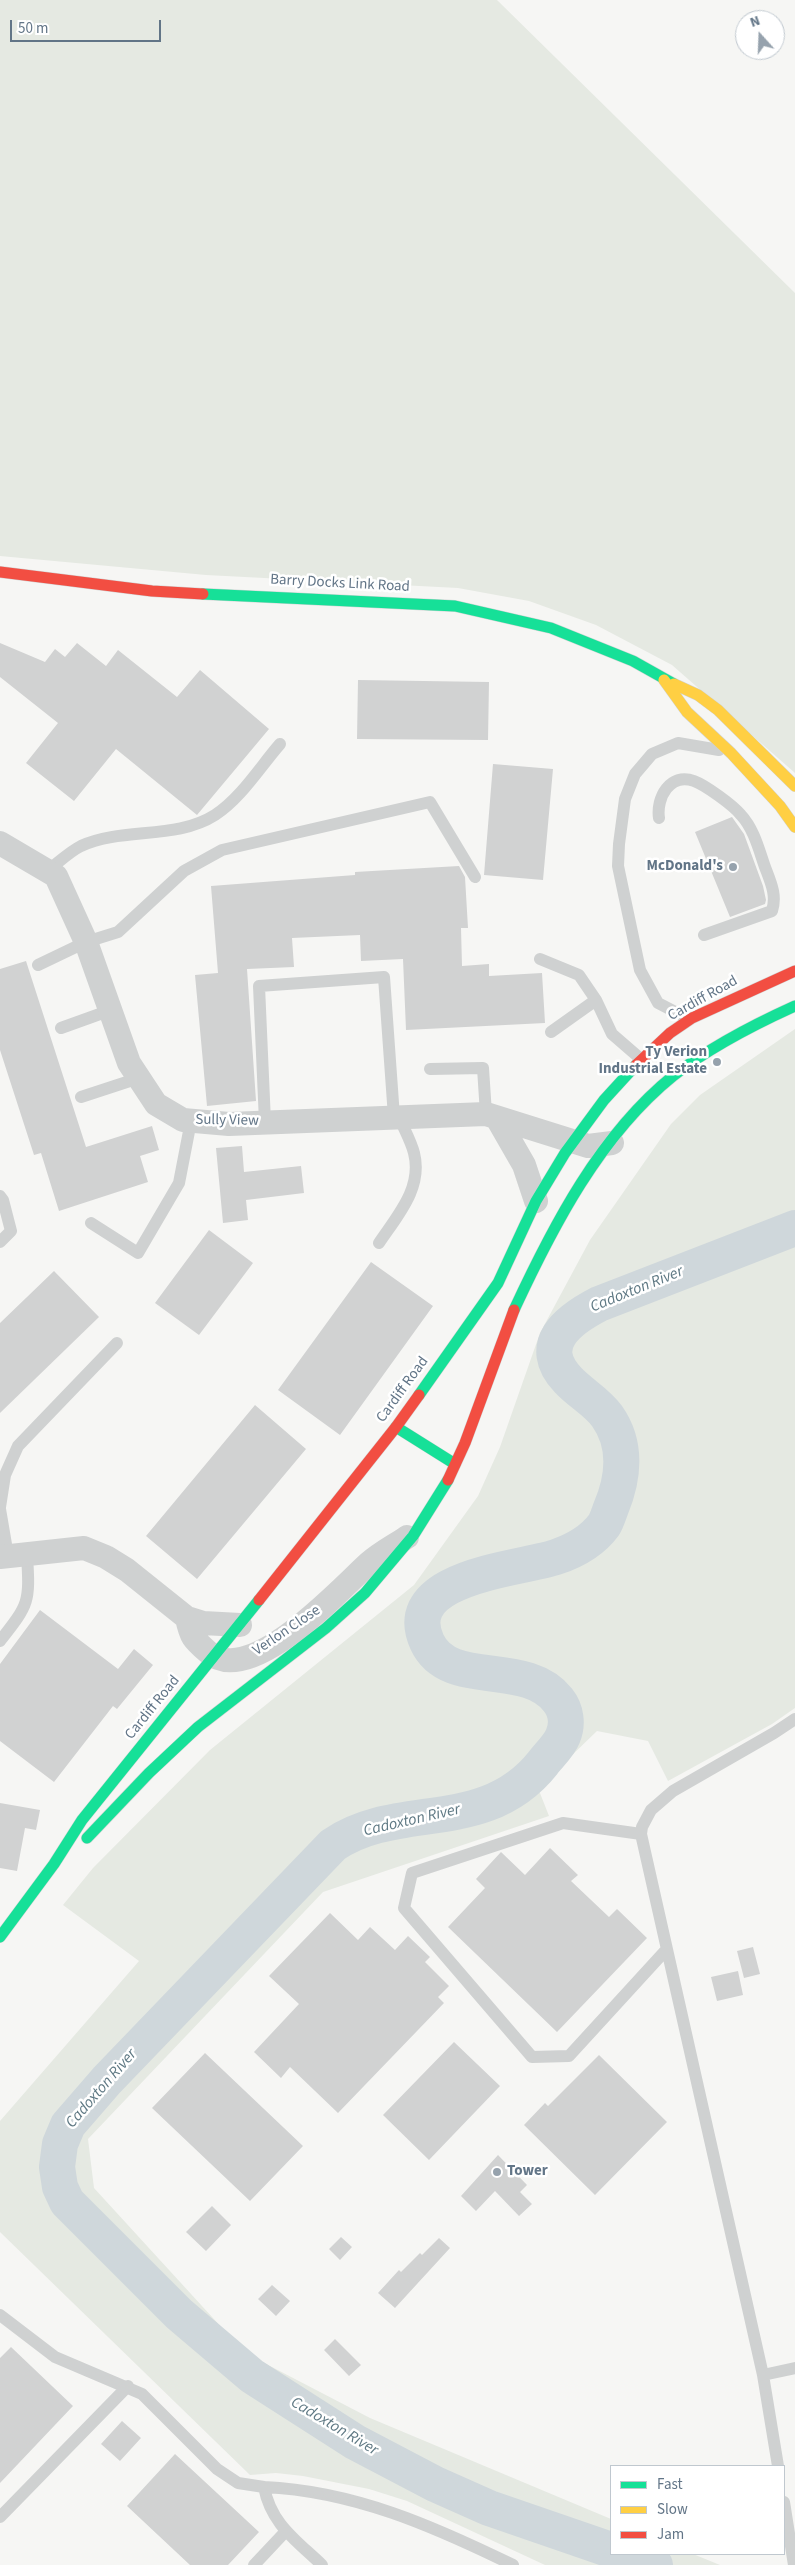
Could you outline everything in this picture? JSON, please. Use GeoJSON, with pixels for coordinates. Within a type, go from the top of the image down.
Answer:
{"type":"FeatureCollection","features":[{"type":"Feature","properties":{"kind":"main road","name":"Barry Docks Link Road"},"geometry":{"type":"LineString","coordinates":[[0,572],[152,590],[455,606],[551,628],[626,658],[664,680],[698,695],[718,710],[795,786]]}},
{"type":"Feature","properties":{"kind":"main road","name":"Barry Docks Link Road"},"geometry":{"type":"LineString","coordinates":[[664,680],[687,712],[731,753],[780,806],[795,827]]}},
{"type":"Feature","properties":{"kind":"main road","name":"Cardiff Road"},"geometry":{"type":"LineString","coordinates":[[0,1937],[54,1864],[82,1820],[214,1658],[396,1427],[498,1284],[509,1266],[536,1201],[572,1140],[624,1078],[665,1038],[690,1020],[720,1003],[795,971]]}},
{"type":"Feature","properties":{"kind":"main road","name":"Cardiff Road"},"geometry":{"type":"LineString","coordinates":[[54,1864],[94,1832],[149,1773],[199,1726],[252,1682],[334,1621],[366,1593],[415,1532],[437,1500],[455,1464],[498,1346],[532,1275],[570,1206],[612,1143],[630,1119],[672,1077],[741,1032],[795,1006]]}},
{"type":"Feature","properties":{"kind":"main road"},"geometry":{"type":"LineString","coordinates":[[396,1427],[455,1464]]}},
{"type":"Feature","properties":{"kind":"street","name":"Sully View"},"geometry":{"type":"LineString","coordinates":[[0,843],[56,876],[86,942],[129,1063],[156,1104],[183,1120],[229,1124],[396,1117],[492,1116],[588,1146],[612,1143]]}},
{"type":"Feature","properties":{"kind":"street"},"geometry":{"type":"LineString","coordinates":[[492,1116],[524,1164],[536,1201]]}},
{"type":"Feature","properties":{"kind":"street","name":"Verlon Close"},"geometry":{"type":"LineString","coordinates":[[214,1658],[226,1661],[242,1661],[260,1652],[310,1620],[369,1563],[415,1532]]}},
{"type":"Feature","properties":{"kind":"street","name":"Verlon Close"},"geometry":{"type":"LineString","coordinates":[[12,1556],[84,1548],[99,1554],[126,1570],[187,1618],[203,1623],[240,1625]]}},
{"type":"Feature","properties":{"kind":"street"},"geometry":{"type":"LineString","coordinates":[[187,1618],[191,1638],[214,1658]]}},
{"type":"Feature","properties":{"kind":"lane"},"geometry":{"type":"LineString","coordinates":[[690,1020],[658,1003],[640,970],[618,866],[623,804],[635,774],[652,754],[678,743],[731,753]]}},
{"type":"Feature","properties":{"kind":"lane"},"geometry":{"type":"LineString","coordinates":[[47,871],[75,850],[97,841],[188,826],[214,815],[230,803],[280,744]]}},
{"type":"Feature","properties":{"kind":"lane"},"geometry":{"type":"LineString","coordinates":[[658,818],[657,806],[662,792],[670,785],[684,779],[694,781],[741,814],[754,835],[776,898],[772,912],[704,935]]}},
{"type":"Feature","properties":{"kind":"lane"},"geometry":{"type":"LineString","coordinates":[[38,965],[86,942],[118,932],[184,871],[222,850],[430,802],[475,877]]}},
{"type":"Feature","properties":{"kind":"lane"},"geometry":{"type":"LineString","coordinates":[[540,959],[579,975],[596,1000],[612,1034],[642,1060]]}},
{"type":"Feature","properties":{"kind":"lane"},"geometry":{"type":"LineString","coordinates":[[265,1122],[259,986],[384,977],[396,1117],[414,1152],[416,1168],[414,1185],[408,1199],[379,1243]]}},
{"type":"Feature","properties":{"kind":"lane"},"geometry":{"type":"LineString","coordinates":[[551,1032],[596,1000]]}},
{"type":"Feature","properties":{"kind":"lane"},"geometry":{"type":"LineString","coordinates":[[61,1028],[110,1010]]}},
{"type":"Feature","properties":{"kind":"lane"},"geometry":{"type":"LineString","coordinates":[[430,1069],[483,1068],[492,1116]]}},
{"type":"Feature","properties":{"kind":"lane"},"geometry":{"type":"LineString","coordinates":[[81,1097],[139,1078]]}},
{"type":"Feature","properties":{"kind":"lane"},"geometry":{"type":"LineString","coordinates":[[91,1223],[138,1254],[179,1183],[192,1121]]}},
{"type":"Feature","properties":{"kind":"lane"},"geometry":{"type":"LineString","coordinates":[[0,1196],[11,1231],[0,1242]]}},
{"type":"Feature","properties":{"kind":"lane"},"geometry":{"type":"LineString","coordinates":[[0,1641],[22,1612],[29,1593],[12,1556],[0,1508],[4,1475],[18,1446],[117,1343]]}},
{"type":"Feature","properties":{"kind":"lane"},"geometry":{"type":"LineString","coordinates":[[778,2465],[763,2375],[641,1834],[642,1827],[651,1810],[673,1790],[774,1733],[795,1718]]}},
{"type":"Feature","properties":{"kind":"lane"},"geometry":{"type":"LineString","coordinates":[[641,1834],[563,1823],[412,1873],[404,1908],[532,2057],[570,2056],[666,1950]]}},
{"type":"Feature","properties":{"kind":"lane"},"geometry":{"type":"LineString","coordinates":[[0,2315],[55,2357],[95,2376],[128,2386],[153,2403],[227,2476],[248,2486],[288,2488],[340,2497],[402,2514],[514,2565]]}},
{"type":"Feature","properties":{"kind":"lane"},"geometry":{"type":"LineString","coordinates":[[763,2375],[795,2368]]}},
{"type":"Feature","properties":{"kind":"lane"},"geometry":{"type":"LineString","coordinates":[[0,2517],[128,2386]]}},
{"type":"Feature","properties":{"kind":"lane"},"geometry":{"type":"LineString","coordinates":[[264,2487],[272,2513],[286,2531],[322,2565]]}},
{"type":"Feature","properties":{"kind":"lane"},"geometry":{"type":"LineString","coordinates":[[785,2508],[794,2565]]}},
{"type":"Feature","properties":{"kind":"lane"},"geometry":{"type":"LineString","coordinates":[[254,2565],[286,2531]]}},
{"type":"Feature","properties":{"kind":"shaded area"},"geometry":{"type":"Polygon","coordinates":[[[0,0],[497,0],[795,293],[795,773],[672,665],[596,625],[529,601],[458,588],[206,575],[0,556],[0,0]]]}},
{"type":"Feature","properties":{"kind":"shaded area"},"geometry":{"type":"Polygon","coordinates":[[[795,1029],[795,1708],[772,1724],[668,1781],[648,1741],[597,1731],[538,1788],[549,1816],[323,1892],[88,2139],[94,2188],[245,2353],[370,2418],[610,2519],[610,2555],[695,2555],[720,2565],[545,2565],[407,2501],[369,2489],[303,2476],[276,2473],[250,2475],[0,2232],[0,2121],[139,1961],[63,1905],[93,1868],[210,1750],[414,1585],[478,1496],[500,1447],[540,1333],[590,1240],[671,1124],[700,1095],[795,1029]]]}},
{"type":"Feature","properties":{"kind":"building"},"geometry":{"type":"Polygon","coordinates":[[[0,643],[45,662],[55,649],[65,657],[77,643],[106,666],[118,650],[177,697],[200,670],[269,729],[197,815],[116,749],[74,801],[26,763],[58,723],[0,677],[0,643]]]}},
{"type":"Feature","properties":{"kind":"building"},"geometry":{"type":"Polygon","coordinates":[[[358,680],[489,682],[488,740],[357,739],[358,680]]]}},
{"type":"Feature","properties":{"kind":"building"},"geometry":{"type":"Polygon","coordinates":[[[493,764],[553,769],[543,880],[484,875],[493,764]]]}},
{"type":"Feature","properties":{"kind":"building","name":"McDonald's"},"geometry":{"type":"Polygon","coordinates":[[[732,817],[744,834],[763,886],[766,900],[765,904],[730,917],[695,832],[732,817]]]}},
{"type":"Feature","properties":{"kind":"building"},"geometry":{"type":"Polygon","coordinates":[[[459,866],[465,877],[468,928],[461,928],[462,966],[489,964],[489,976],[542,973],[545,1023],[406,1030],[403,959],[361,961],[360,935],[292,938],[294,967],[247,969],[256,1101],[207,1106],[195,975],[218,973],[211,886],[355,875],[355,872],[459,866]]]}},
{"type":"Feature","properties":{"kind":"building"},"geometry":{"type":"Polygon","coordinates":[[[26,961],[86,1147],[152,1126],[159,1150],[140,1156],[148,1182],[59,1211],[41,1153],[34,1155],[0,1050],[0,969],[26,961]]]}},
{"type":"Feature","properties":{"kind":"building"},"geometry":{"type":"Polygon","coordinates":[[[242,1146],[244,1172],[301,1166],[304,1193],[246,1200],[248,1220],[223,1223],[216,1148],[242,1146]]]}},
{"type":"Feature","properties":{"kind":"building"},"geometry":{"type":"Polygon","coordinates":[[[209,1230],[253,1263],[199,1335],[155,1303],[209,1230]]]}},
{"type":"Feature","properties":{"kind":"building"},"geometry":{"type":"Polygon","coordinates":[[[371,1262],[433,1306],[340,1435],[278,1390],[371,1262]]]}},
{"type":"Feature","properties":{"kind":"building"},"geometry":{"type":"Polygon","coordinates":[[[54,1271],[99,1317],[0,1413],[0,1323],[54,1271]]]}},
{"type":"Feature","properties":{"kind":"building"},"geometry":{"type":"Polygon","coordinates":[[[255,1405],[306,1449],[197,1579],[146,1536],[255,1405]]]}},
{"type":"Feature","properties":{"kind":"building"},"geometry":{"type":"Polygon","coordinates":[[[40,1610],[118,1669],[134,1649],[153,1665],[117,1709],[113,1706],[54,1782],[0,1741],[0,1664],[40,1610]]]}},
{"type":"Feature","properties":{"kind":"building"},"geometry":{"type":"Polygon","coordinates":[[[0,1803],[40,1810],[36,1830],[25,1828],[17,1871],[0,1868],[0,1803]]]}},
{"type":"Feature","properties":{"kind":"building"},"geometry":{"type":"Polygon","coordinates":[[[550,1848],[578,1875],[571,1881],[609,1917],[617,1909],[647,1938],[557,2032],[448,1927],[485,1888],[476,1879],[501,1852],[525,1875],[550,1848]]]}},
{"type":"Feature","properties":{"kind":"building"},"geometry":{"type":"Polygon","coordinates":[[[330,1913],[358,1940],[370,1927],[395,1950],[408,1936],[430,1957],[425,1962],[449,1986],[438,1997],[444,2003],[338,2113],[290,2067],[281,2078],[254,2052],[299,2004],[269,1976],[330,1913]]]}},
{"type":"Feature","properties":{"kind":"building"},"geometry":{"type":"Polygon","coordinates":[[[753,1947],[760,1974],[744,1978],[737,1951],[753,1947]]]}},
{"type":"Feature","properties":{"kind":"building"},"geometry":{"type":"Polygon","coordinates":[[[738,1971],[743,1995],[717,2001],[711,1977],[738,1971]]]}},
{"type":"Feature","properties":{"kind":"building"},"geometry":{"type":"Polygon","coordinates":[[[454,2042],[500,2086],[429,2160],[383,2115],[454,2042]]]}},
{"type":"Feature","properties":{"kind":"building"},"geometry":{"type":"Polygon","coordinates":[[[205,2053],[303,2146],[250,2201],[152,2108],[205,2053]]]}},
{"type":"Feature","properties":{"kind":"building"},"geometry":{"type":"Polygon","coordinates":[[[599,2055],[667,2122],[595,2195],[524,2125],[545,2103],[548,2106],[599,2055]]]}},
{"type":"Feature","properties":{"kind":"building"},"geometry":{"type":"Polygon","coordinates":[[[498,2155],[527,2185],[520,2192],[532,2204],[519,2216],[495,2191],[476,2211],[461,2196],[498,2155]]]}},
{"type":"Feature","properties":{"kind":"building"},"geometry":{"type":"Polygon","coordinates":[[[212,2206],[231,2225],[206,2251],[186,2232],[212,2206]]]}},
{"type":"Feature","properties":{"kind":"building"},"geometry":{"type":"Polygon","coordinates":[[[341,2237],[352,2247],[340,2260],[329,2249],[341,2237]]]}},
{"type":"Feature","properties":{"kind":"building"},"geometry":{"type":"Polygon","coordinates":[[[439,2238],[450,2248],[395,2308],[378,2293],[399,2270],[401,2272],[439,2238]]]}},
{"type":"Feature","properties":{"kind":"building"},"geometry":{"type":"Polygon","coordinates":[[[272,2285],[290,2301],[276,2316],[258,2299],[272,2285]]]}},
{"type":"Feature","properties":{"kind":"building"},"geometry":{"type":"Polygon","coordinates":[[[335,2339],[361,2365],[349,2376],[324,2350],[335,2339]]]}},
{"type":"Feature","properties":{"kind":"building"},"geometry":{"type":"Polygon","coordinates":[[[11,2347],[73,2406],[0,2483],[0,2358],[11,2347]]]}},
{"type":"Feature","properties":{"kind":"building"},"geometry":{"type":"Polygon","coordinates":[[[122,2421],[141,2438],[120,2461],[101,2444],[122,2421]]]}},
{"type":"Feature","properties":{"kind":"building"},"geometry":{"type":"Polygon","coordinates":[[[175,2454],[259,2532],[228,2565],[190,2565],[127,2506],[175,2454]]]}},
{"type":"Feature","properties":{"kind":"waterway","name":"Cadoxton River"},"geometry":{"type":"LineString","coordinates":[[610,2550],[489,2508],[435,2484],[355,2442],[252,2376],[179,2314],[67,2202],[60,2187],[57,2167],[60,2144],[68,2125],[107,2080],[333,1845],[359,1832],[386,1823],[468,1809],[495,1800],[520,1786],[556,1747],[563,1736],[566,1722],[563,1708],[558,1700],[544,1687],[527,1680],[469,1670],[452,1665],[438,1657],[427,1642],[422,1620],[430,1603],[445,1589],[467,1579],[570,1552],[589,1540],[605,1523],[621,1473],[618,1438],[607,1416],[568,1380],[559,1367],[555,1356],[555,1345],[567,1326],[587,1310],[599,1304],[795,1228]]}},
{"type":"Feature","properties":{"kind":"waterway","name":"Cadoxton River"},"geometry":{"type":"LineString","coordinates":[[625,2555],[655,2565]]}},
{"type":"Feature","properties":{"kind":"traffic: fast"},"geometry":{"type":"LineString","coordinates":[[203,594],[455,606],[551,628],[633,661],[674,684]]}},
{"type":"Feature","properties":{"kind":"traffic: fast"},"geometry":{"type":"LineString","coordinates":[[514,1310],[545,1246],[581,1184],[601,1154],[647,1100],[687,1065],[748,1029],[795,1006]]}},
{"type":"Feature","properties":{"kind":"traffic: fast"},"geometry":{"type":"LineString","coordinates":[[419,1395],[498,1283],[536,1201],[565,1153],[604,1100],[636,1065]]}},
{"type":"Feature","properties":{"kind":"traffic: fast"},"geometry":{"type":"LineString","coordinates":[[396,1427],[455,1464]]}},
{"type":"Feature","properties":{"kind":"traffic: fast"},"geometry":{"type":"LineString","coordinates":[[87,1838],[149,1773],[198,1727],[326,1628],[365,1593],[413,1536],[448,1480]]}},
{"type":"Feature","properties":{"kind":"traffic: fast"},"geometry":{"type":"LineString","coordinates":[[0,1937],[54,1864],[82,1820],[259,1600]]}},
{"type":"Feature","properties":{"kind":"traffic: slow"},"geometry":{"type":"LineString","coordinates":[[664,680],[687,712],[731,753],[780,806],[795,827]]}},
{"type":"Feature","properties":{"kind":"traffic: slow"},"geometry":{"type":"LineString","coordinates":[[674,684],[698,695],[718,710],[795,786]]}},
{"type":"Feature","properties":{"kind":"traffic: jam"},"geometry":{"type":"LineString","coordinates":[[0,572],[152,591],[203,594]]}},
{"type":"Feature","properties":{"kind":"traffic: jam"},"geometry":{"type":"LineString","coordinates":[[636,1065],[670,1033],[692,1018],[795,971]]}},
{"type":"Feature","properties":{"kind":"traffic: jam"},"geometry":{"type":"LineString","coordinates":[[448,1480],[465,1443],[514,1310]]}},
{"type":"Feature","properties":{"kind":"traffic: jam"},"geometry":{"type":"LineString","coordinates":[[259,1600],[396,1427],[419,1395]]}},
{"type":"Feature","properties":{"kind":"place","name":"McDonald's"},"geometry":{"type":"Point","coordinates":[733,867]}},
{"type":"Feature","properties":{"kind":"place","name":"Ty Verion Industrial Estate"},"geometry":{"type":"Point","coordinates":[717,1062]}},
{"type":"Feature","properties":{"kind":"place","name":"Tower"},"geometry":{"type":"Point","coordinates":[497,2172]}}]}
